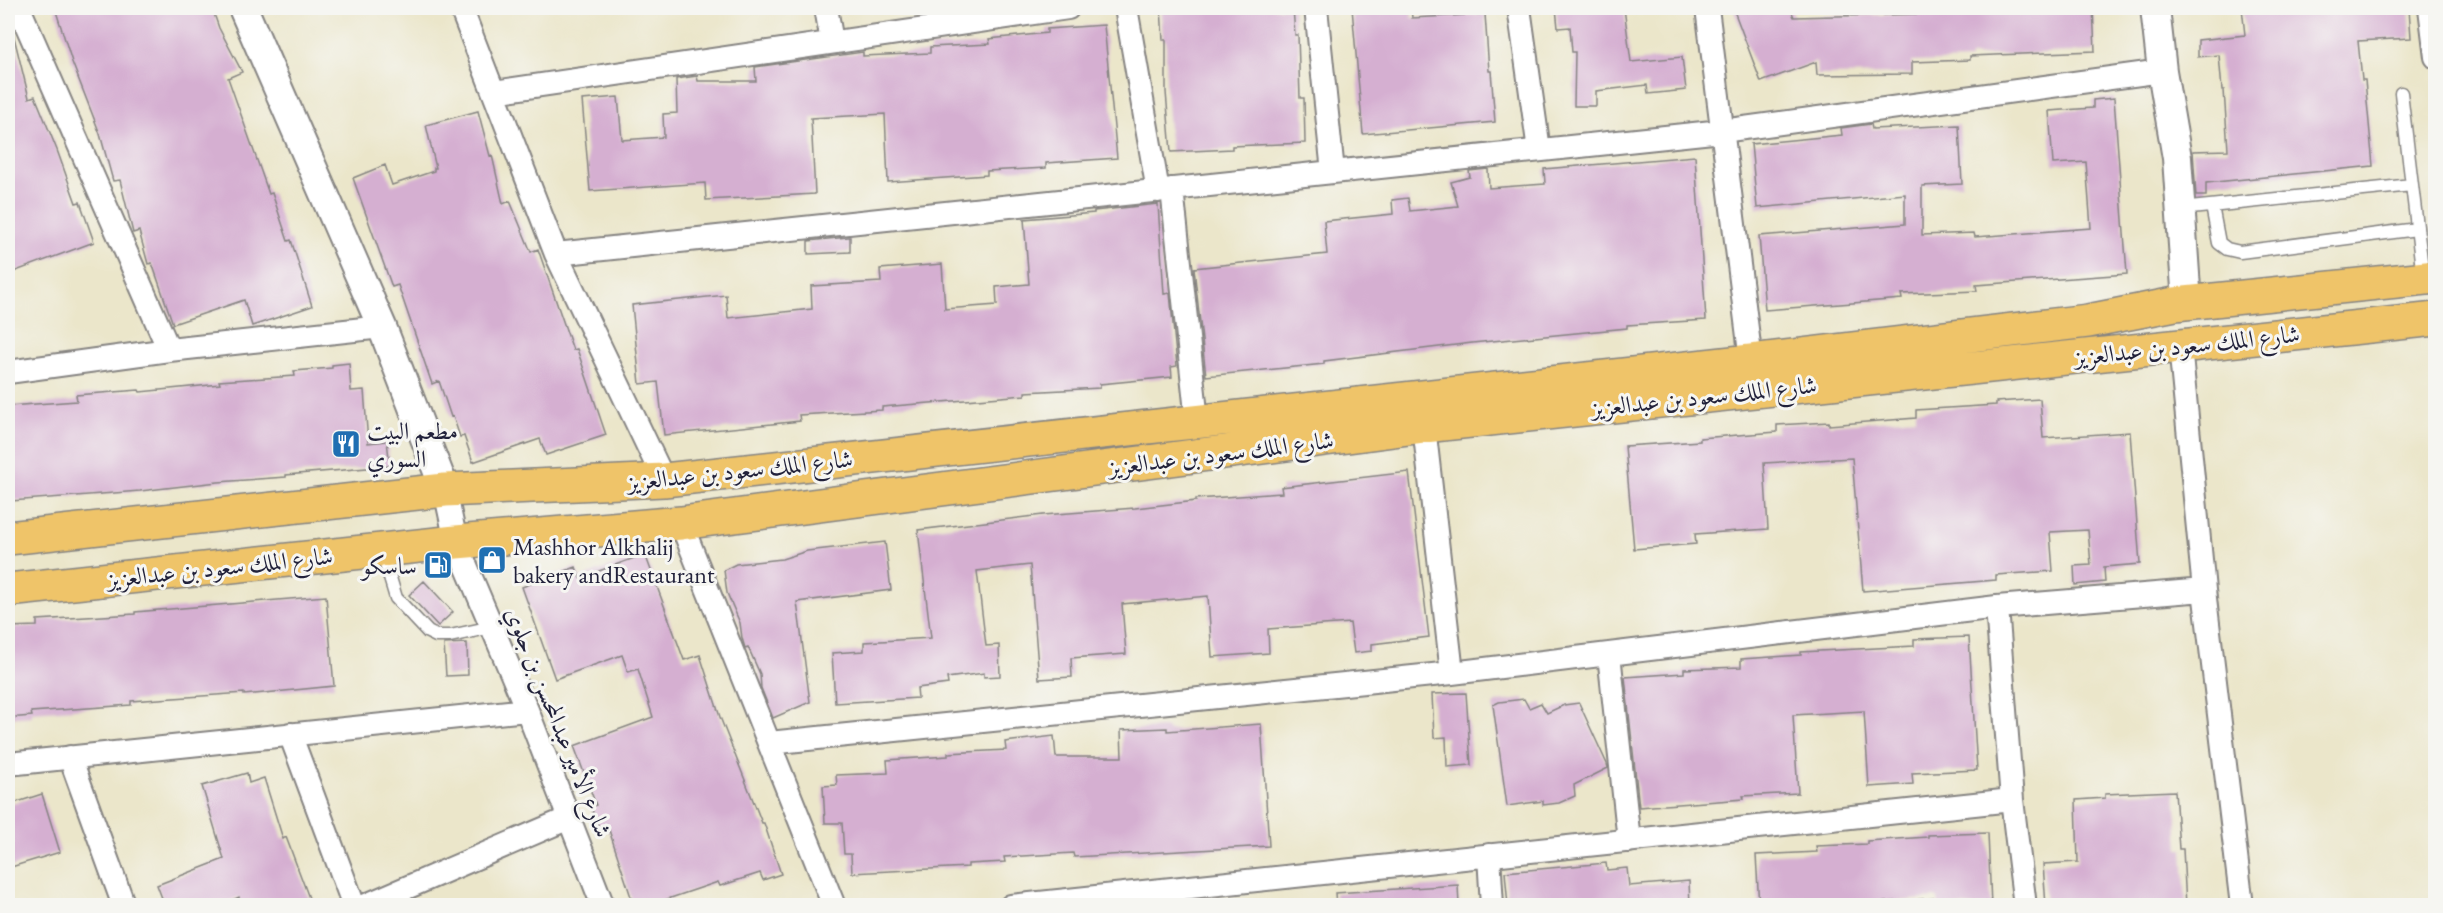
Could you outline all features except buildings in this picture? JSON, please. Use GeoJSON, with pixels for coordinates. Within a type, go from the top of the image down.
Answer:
{"type":"FeatureCollection","features":[{"type":"Feature","properties":{"kind":"main road","name":"شارع الملك سعود بن عبدالعزيز"},"geometry":{"type":"LineString","coordinates":[[8,538],[445,490],[664,480],[1751,361],[2088,321],[2181,303],[2433,302]]}},
{"type":"Feature","properties":{"kind":"main road","name":"شارع الملك سعود بن عبدالعزيز"},"geometry":{"type":"LineString","coordinates":[[8,590],[456,542],[681,524],[1424,426],[2180,346],[2433,302]]}},
{"type":"Feature","properties":{"kind":"main road"},"geometry":{"type":"LineString","coordinates":[[2088,321],[2316,306],[2433,302]]}},
{"type":"Feature","properties":{"kind":"street"},"geometry":{"type":"LineString","coordinates":[[19,8],[169,350]]}},
{"type":"Feature","properties":{"kind":"street"},"geometry":{"type":"LineString","coordinates":[[243,8],[382,327],[445,490]]}},
{"type":"Feature","properties":{"kind":"street"},"geometry":{"type":"LineString","coordinates":[[461,8],[556,254],[664,480]]}},
{"type":"Feature","properties":{"kind":"street"},"geometry":{"type":"LineString","coordinates":[[826,8],[832,42]]}},
{"type":"Feature","properties":{"kind":"street"},"geometry":{"type":"LineString","coordinates":[[494,92],[1068,8]]}},
{"type":"Feature","properties":{"kind":"street"},"geometry":{"type":"LineString","coordinates":[[1126,8],[1165,190],[1197,421]]}},
{"type":"Feature","properties":{"kind":"street"},"geometry":{"type":"LineString","coordinates":[[1316,8],[1333,172]]}},
{"type":"Feature","properties":{"kind":"street"},"geometry":{"type":"LineString","coordinates":[[1519,8],[1539,150]]}},
{"type":"Feature","properties":{"kind":"street"},"geometry":{"type":"LineString","coordinates":[[1707,8],[1751,361]]}},
{"type":"Feature","properties":{"kind":"street"},"geometry":{"type":"LineString","coordinates":[[2155,8],[2162,71],[2177,158],[2181,209],[2181,303]]}},
{"type":"Feature","properties":{"kind":"street"},"geometry":{"type":"LineString","coordinates":[[2430,8],[2436,57]]}},
{"type":"Feature","properties":{"kind":"street"},"geometry":{"type":"LineString","coordinates":[[556,254],[1722,131],[2162,71]]}},
{"type":"Feature","properties":{"kind":"street"},"geometry":{"type":"LineString","coordinates":[[2162,71],[2162,161],[2181,303]]}},
{"type":"Feature","properties":{"kind":"street"},"geometry":{"type":"LineString","coordinates":[[8,372],[169,350],[382,327]]}},
{"type":"Feature","properties":{"kind":"street"},"geometry":{"type":"LineString","coordinates":[[2180,346],[2204,590],[2242,906]]}},
{"type":"Feature","properties":{"kind":"street"},"geometry":{"type":"LineString","coordinates":[[1424,426],[1452,673]]}},
{"type":"Feature","properties":{"kind":"street","name":"شارع الأمير عبدالمحسن بن جلوي"},"geometry":{"type":"LineString","coordinates":[[445,490],[456,542],[527,710],[603,906]]}},
{"type":"Feature","properties":{"kind":"street"},"geometry":{"type":"LineString","coordinates":[[681,524],[834,906]]}},
{"type":"Feature","properties":{"kind":"street"},"geometry":{"type":"LineString","coordinates":[[769,743],[1452,673],[1997,607],[2204,590]]}},
{"type":"Feature","properties":{"kind":"street"},"geometry":{"type":"LineString","coordinates":[[1997,607],[2012,801],[2025,906]]}},
{"type":"Feature","properties":{"kind":"street"},"geometry":{"type":"LineString","coordinates":[[1609,654],[1629,841]]}},
{"type":"Feature","properties":{"kind":"street"},"geometry":{"type":"LineString","coordinates":[[8,764],[527,710]]}},
{"type":"Feature","properties":{"kind":"street"},"geometry":{"type":"LineString","coordinates":[[290,734],[354,906]]}},
{"type":"Feature","properties":{"kind":"street"},"geometry":{"type":"LineString","coordinates":[[70,757],[124,906]]}},
{"type":"Feature","properties":{"kind":"street"},"geometry":{"type":"LineString","coordinates":[[1011,906],[2012,801]]}},
{"type":"Feature","properties":{"kind":"street"},"geometry":{"type":"LineString","coordinates":[[364,906],[569,818]]}},
{"type":"Feature","properties":{"kind":"street"},"geometry":{"type":"LineString","coordinates":[[1489,855],[1492,906]]}},
{"type":"Feature","properties":{"kind":"lane"},"geometry":{"type":"LineString","coordinates":[[2402,93],[2417,229],[2433,302]]}},
{"type":"Feature","properties":{"kind":"lane"},"geometry":{"type":"LineString","coordinates":[[2181,209],[2412,185]]}},
{"type":"Feature","properties":{"kind":"lane"},"geometry":{"type":"LineString","coordinates":[[2212,206],[2219,243],[2227,249],[2240,252],[2417,229]]}},
{"type":"Feature","properties":{"kind":"lane"},"geometry":{"type":"LineString","coordinates":[[382,550],[396,597],[428,632],[436,636],[450,636],[492,627]]}},
{"type":"Feature","properties":{"kind":"place","name":"مطعم البيت السوري"},"geometry":{"type":"Point","coordinates":[346,444]}},
{"type":"Feature","properties":{"kind":"place","name":"Mashhor Alkhalij bakery andRestaurant"},"geometry":{"type":"Point","coordinates":[492,560]}},
{"type":"Feature","properties":{"kind":"place","name":"ساسكو"},"geometry":{"type":"Point","coordinates":[438,565]}}]}
